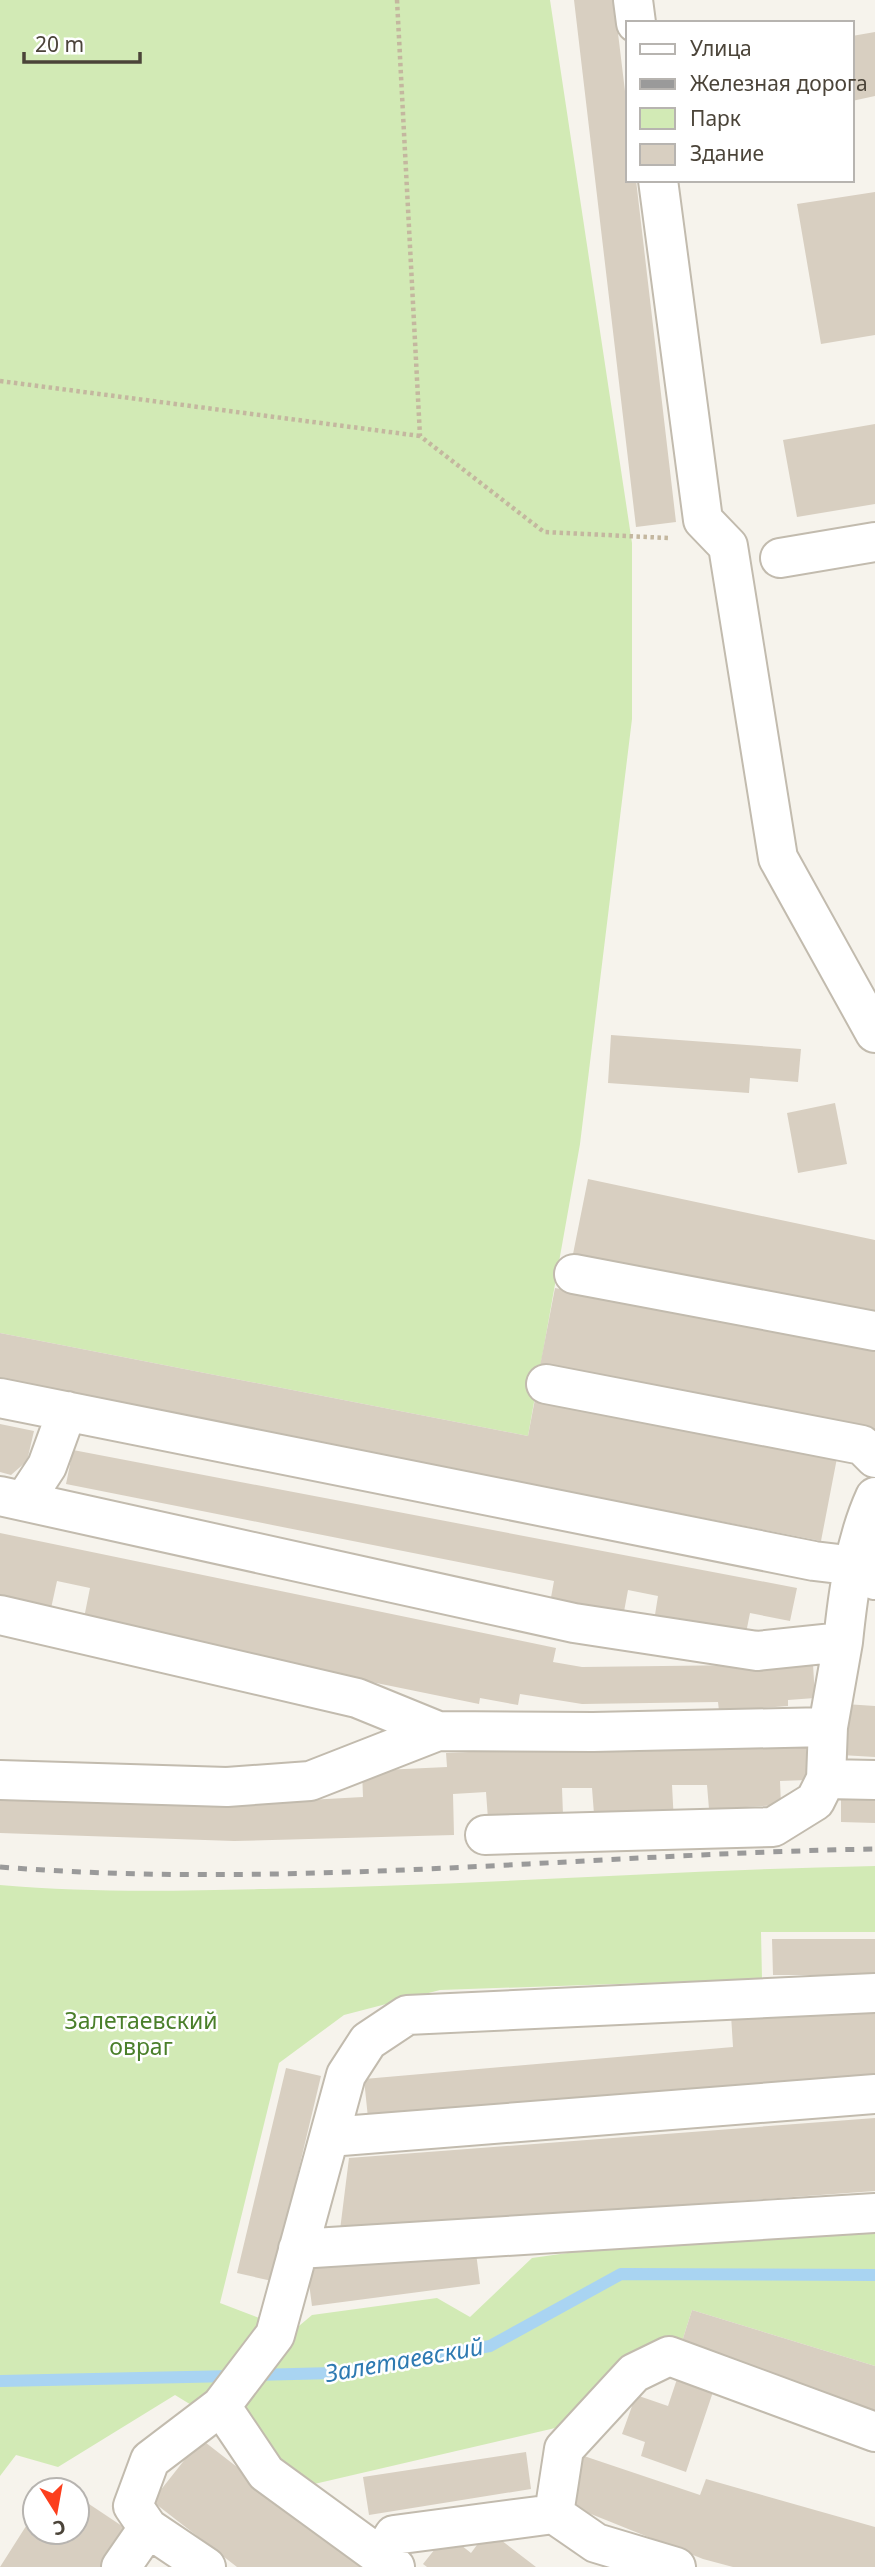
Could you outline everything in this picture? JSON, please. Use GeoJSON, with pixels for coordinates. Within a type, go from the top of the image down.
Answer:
{"type":"FeatureCollection","features":[{"type":"Feature","properties":{"kind":"lane"},"geometry":{"type":"LineString","coordinates":[[633,0],[636,21]]}},
{"type":"Feature","properties":{"kind":"lane"},"geometry":{"type":"LineString","coordinates":[[658,182],[703,520],[728,546],[778,858],[875,1034]]}},
{"type":"Feature","properties":{"kind":"lane"},"geometry":{"type":"LineString","coordinates":[[780,558],[875,542]]}},
{"type":"Feature","properties":{"kind":"lane"},"geometry":{"type":"LineString","coordinates":[[574,1274],[875,1331]]}},
{"type":"Feature","properties":{"kind":"lane"},"geometry":{"type":"LineString","coordinates":[[547,1384],[862,1445],[875,1458]]}},
{"type":"Feature","properties":{"kind":"lane"},"geometry":{"type":"LineString","coordinates":[[0,1398],[865,1573]]}},
{"type":"Feature","properties":{"kind":"lane"},"geometry":{"type":"LineString","coordinates":[[12,1498],[47,1466],[67,1411]]}},
{"type":"Feature","properties":{"kind":"lane"},"geometry":{"type":"LineString","coordinates":[[485,1835],[773,1827],[815,1801],[826,1779],[828,1727],[843,1642],[847,1597],[865,1573],[863,1523],[875,1497]]}},
{"type":"Feature","properties":{"kind":"lane"},"geometry":{"type":"LineString","coordinates":[[12,1498],[574,1623],[757,1651],[843,1642]]}},
{"type":"Feature","properties":{"kind":"lane"},"geometry":{"type":"LineString","coordinates":[[0,1615],[357,1698],[438,1731]]}},
{"type":"Feature","properties":{"kind":"lane"},"geometry":{"type":"LineString","coordinates":[[0,1780],[226,1787],[310,1781],[438,1731],[593,1732],[828,1727]]}},
{"type":"Feature","properties":{"kind":"lane"},"geometry":{"type":"LineString","coordinates":[[826,1779],[875,1780]]}},
{"type":"Feature","properties":{"kind":"lane"},"geometry":{"type":"LineString","coordinates":[[206,2567],[148,2528],[133,2506],[150,2460],[221,2406],[275,2335],[346,2074],[369,2041],[407,2015],[875,1993]]}},
{"type":"Feature","properties":{"kind":"lane"},"geometry":{"type":"LineString","coordinates":[[329,2137],[875,2094]]}},
{"type":"Feature","properties":{"kind":"lane"},"geometry":{"type":"LineString","coordinates":[[298,2249],[875,2213]]}},
{"type":"Feature","properties":{"kind":"lane"},"geometry":{"type":"LineString","coordinates":[[554,2514],[564,2449],[634,2373],[669,2356],[875,2432]]}},
{"type":"Feature","properties":{"kind":"lane"},"geometry":{"type":"LineString","coordinates":[[221,2406],[266,2473],[388,2562],[394,2535],[554,2514]]}},
{"type":"Feature","properties":{"kind":"lane"},"geometry":{"type":"LineString","coordinates":[[554,2514],[592,2555],[676,2567]]}},
{"type":"Feature","properties":{"kind":"lane"},"geometry":{"type":"LineString","coordinates":[[121,2567],[148,2528]]}},
{"type":"Feature","properties":{"kind":"path"},"geometry":{"type":"LineString","coordinates":[[397,0],[420,436]]}},
{"type":"Feature","properties":{"kind":"path"},"geometry":{"type":"LineString","coordinates":[[0,381],[420,436],[544,532],[722,540]]}},
{"type":"Feature","properties":{"kind":"green space"},"geometry":{"type":"Polygon","coordinates":[[[0,0],[550,0],[632,543],[632,719],[580,1144],[528,1436],[0,1333],[0,0]]]}},
{"type":"Feature","properties":{"kind":"green space","name":"Залетаевский овраг"},"geometry":{"type":"Polygon","coordinates":[[[875,1866],[875,1932],[761,1932],[762,1979],[440,1990],[344,2015],[279,2063],[220,2303],[293,2331],[312,2315],[437,2298],[470,2317],[532,2258],[702,2234],[875,2229],[875,2366],[692,2310],[679,2351],[644,2347],[568,2425],[310,2485],[268,2452],[175,2395],[58,2467],[16,2455],[0,2476],[0,1885],[100,1890],[231,1890],[875,1866]]]}},
{"type":"Feature","properties":{"kind":"building"},"geometry":{"type":"Polygon","coordinates":[[[574,0],[614,0],[626,99],[626,182],[636,182],[676,522],[636,527],[574,0]]]}},
{"type":"Feature","properties":{"kind":"building"},"geometry":{"type":"Polygon","coordinates":[[[875,32],[875,96],[854,101],[854,36],[875,32]]]}},
{"type":"Feature","properties":{"kind":"building"},"geometry":{"type":"Polygon","coordinates":[[[875,192],[875,335],[821,344],[797,204],[875,192]]]}},
{"type":"Feature","properties":{"kind":"building"},"geometry":{"type":"Polygon","coordinates":[[[875,424],[875,504],[797,517],[783,440],[875,424]]]}},
{"type":"Feature","properties":{"kind":"building"},"geometry":{"type":"Polygon","coordinates":[[[611,1035],[801,1049],[798,1082],[750,1078],[749,1093],[608,1083],[611,1035]]]}},
{"type":"Feature","properties":{"kind":"building"},"geometry":{"type":"Polygon","coordinates":[[[835,1103],[847,1164],[798,1173],[787,1113],[835,1103]]]}},
{"type":"Feature","properties":{"kind":"building"},"geometry":{"type":"Polygon","coordinates":[[[588,1179],[875,1240],[875,1315],[573,1254],[588,1179]]]}},
{"type":"Feature","properties":{"kind":"building"},"geometry":{"type":"Polygon","coordinates":[[[555,1288],[875,1348],[875,1429],[540,1366],[555,1288]]]}},
{"type":"Feature","properties":{"kind":"building"},"geometry":{"type":"Polygon","coordinates":[[[0,1333],[528,1436],[535,1399],[837,1458],[821,1541],[0,1380],[0,1333]]]}},
{"type":"Feature","properties":{"kind":"building"},"geometry":{"type":"Polygon","coordinates":[[[0,1424],[34,1431],[27,1461],[11,1475],[0,1472],[0,1424]]]}},
{"type":"Feature","properties":{"kind":"building"},"geometry":{"type":"Polygon","coordinates":[[[73,1450],[797,1588],[790,1621],[750,1613],[746,1633],[654,1621],[658,1596],[628,1590],[623,1617],[550,1603],[554,1581],[66,1484],[73,1450]]]}},
{"type":"Feature","properties":{"kind":"building"},"geometry":{"type":"Polygon","coordinates":[[[0,1533],[556,1648],[553,1662],[582,1667],[813,1664],[815,1698],[788,1700],[788,1706],[719,1711],[718,1702],[582,1704],[520,1694],[518,1705],[480,1698],[479,1704],[83,1623],[90,1588],[57,1581],[50,1613],[0,1603],[0,1533]]]}},
{"type":"Feature","properties":{"kind":"building"},"geometry":{"type":"Polygon","coordinates":[[[845,1704],[875,1706],[875,1757],[841,1755],[845,1704]]]}},
{"type":"Feature","properties":{"kind":"building"},"geometry":{"type":"Polygon","coordinates":[[[806,1737],[807,1780],[780,1781],[781,1805],[709,1809],[707,1785],[672,1785],[674,1823],[595,1827],[592,1788],[562,1788],[563,1815],[488,1819],[486,1792],[453,1794],[454,1835],[234,1841],[0,1833],[0,1797],[236,1804],[363,1797],[362,1771],[447,1767],[446,1753],[806,1737]]]}},
{"type":"Feature","properties":{"kind":"building"},"geometry":{"type":"Polygon","coordinates":[[[841,1798],[875,1799],[875,1823],[841,1822],[841,1798]]]}},
{"type":"Feature","properties":{"kind":"building"},"geometry":{"type":"Polygon","coordinates":[[[772,1939],[875,1939],[875,1975],[773,1975],[772,1939]]]}},
{"type":"Feature","properties":{"kind":"building"},"geometry":{"type":"Polygon","coordinates":[[[875,2003],[875,2075],[368,2118],[364,2079],[733,2047],[731,2015],[875,2003]]]}},
{"type":"Feature","properties":{"kind":"building"},"geometry":{"type":"Polygon","coordinates":[[[286,2068],[321,2076],[272,2281],[237,2273],[286,2068]]]}},
{"type":"Feature","properties":{"kind":"building"},"geometry":{"type":"Polygon","coordinates":[[[875,2118],[875,2191],[340,2230],[349,2158],[875,2118]]]}},
{"type":"Feature","properties":{"kind":"building"},"geometry":{"type":"Polygon","coordinates":[[[475,2245],[480,2284],[312,2306],[307,2268],[475,2245]]]}},
{"type":"Feature","properties":{"kind":"building"},"geometry":{"type":"Polygon","coordinates":[[[692,2310],[875,2366],[875,2411],[679,2351],[692,2310]]]}},
{"type":"Feature","properties":{"kind":"building"},"geometry":{"type":"Polygon","coordinates":[[[680,2370],[716,2383],[686,2472],[641,2456],[645,2442],[622,2434],[636,2395],[668,2406],[680,2370]]]}},
{"type":"Feature","properties":{"kind":"building"},"geometry":{"type":"Polygon","coordinates":[[[201,2439],[366,2567],[237,2567],[152,2501],[201,2439]]]}},
{"type":"Feature","properties":{"kind":"building"},"geometry":{"type":"Polygon","coordinates":[[[526,2452],[531,2489],[369,2515],[363,2477],[526,2452]]]}},
{"type":"Feature","properties":{"kind":"building"},"geometry":{"type":"Polygon","coordinates":[[[581,2455],[700,2495],[706,2479],[875,2527],[875,2567],[733,2567],[703,2559],[566,2504],[581,2455]]]}},
{"type":"Feature","properties":{"kind":"building"},"geometry":{"type":"Polygon","coordinates":[[[91,2505],[131,2532],[108,2567],[0,2567],[21,2534],[21,2546],[91,2546],[91,2505]]]}},
{"type":"Feature","properties":{"kind":"building"},"geometry":{"type":"Polygon","coordinates":[[[488,2530],[536,2567],[427,2567],[423,2564],[447,2534],[471,2553],[488,2530]]]}},
{"type":"Feature","properties":{"kind":"waterway","name":"Залетаевский"},"geometry":{"type":"LineString","coordinates":[[252,2375],[334,2373],[490,2346],[621,2274],[875,2275]]}},
{"type":"Feature","properties":{"kind":"waterway","name":"Залетаевский"},"geometry":{"type":"LineString","coordinates":[[0,2381],[234,2376]]}},
{"type":"Feature","properties":{"kind":"railway"},"geometry":{"type":"LineString","coordinates":[[0,1867],[109,1873],[328,1873],[875,1849]]}}]}
